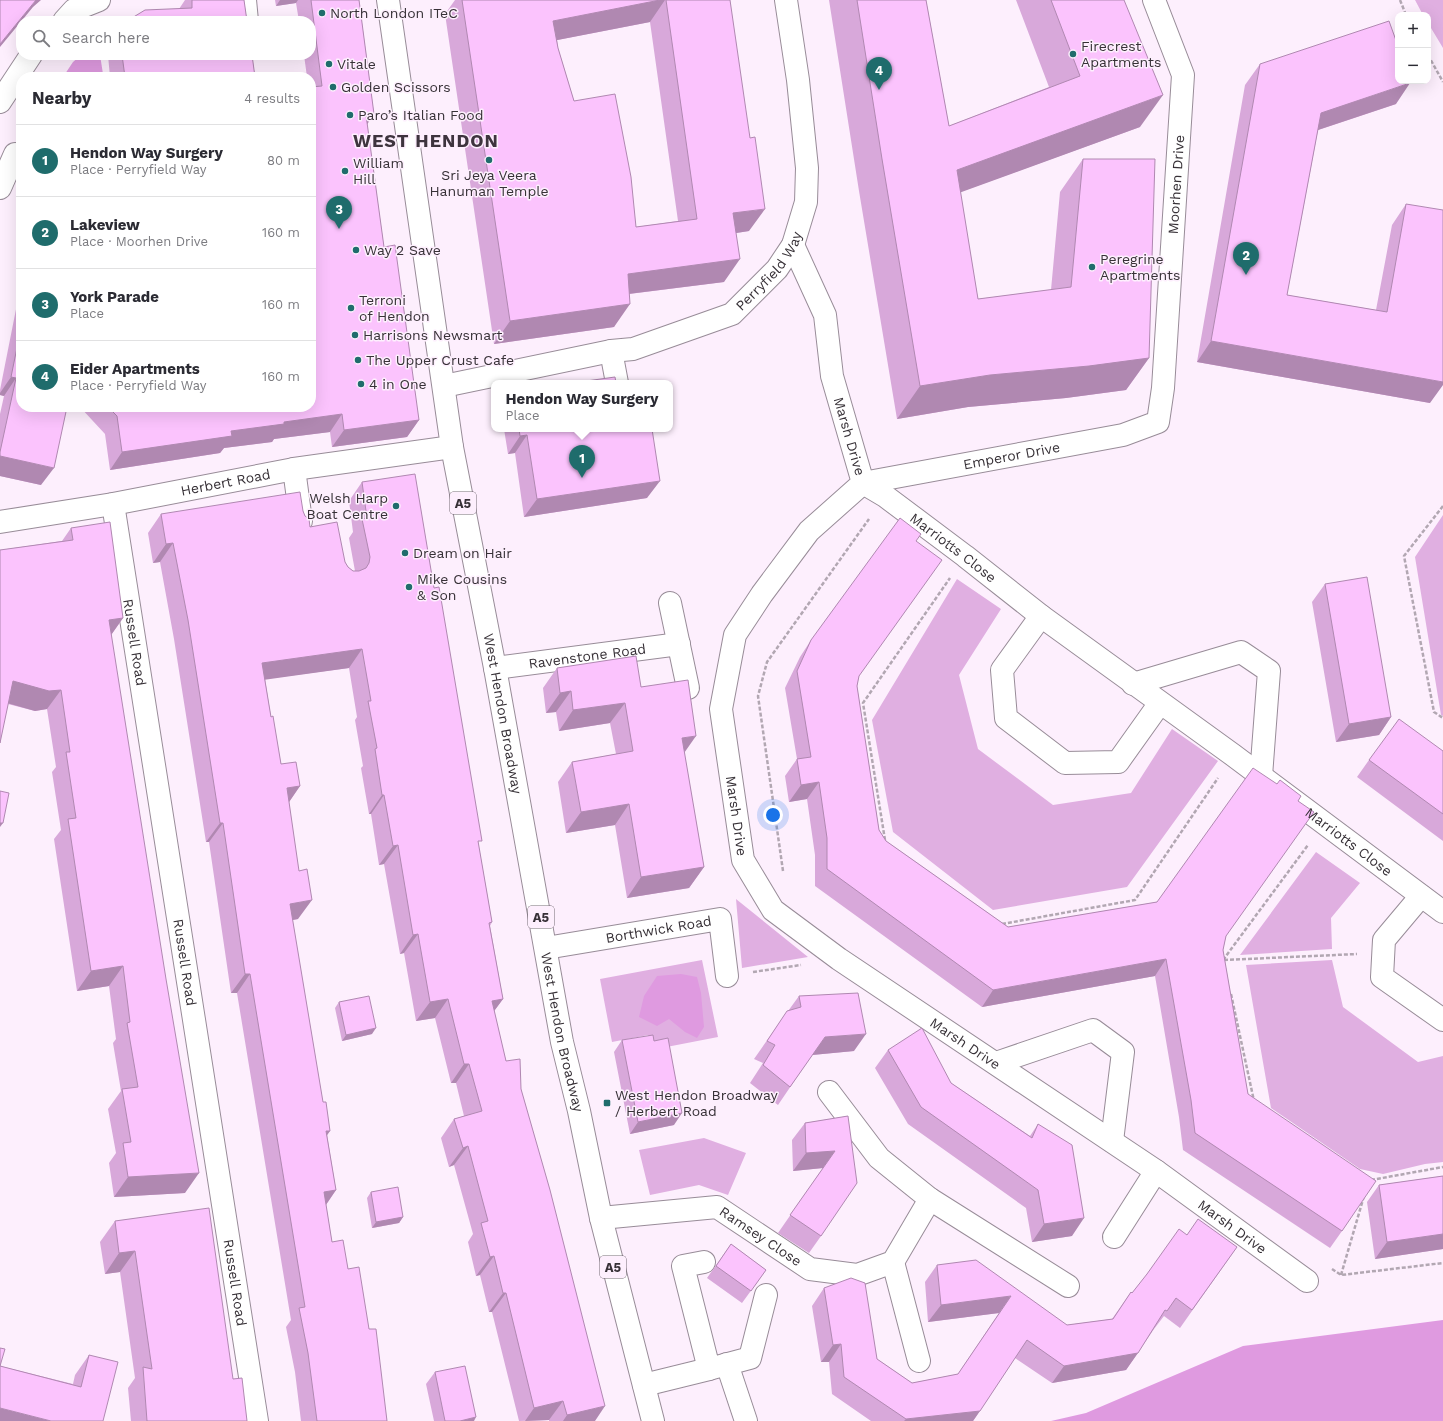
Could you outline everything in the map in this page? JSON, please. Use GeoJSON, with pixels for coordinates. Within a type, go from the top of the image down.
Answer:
{"type":"FeatureCollection","features":[{"type":"Feature","properties":{"kind":"street"},"geometry":{"type":"LineString","coordinates":[[69,16],[74,10],[99,0]]}},
{"type":"Feature","properties":{"kind":"street"},"geometry":{"type":"LineString","coordinates":[[245,0],[247,16]]}},
{"type":"Feature","properties":{"kind":"street","name":"West Hendon Broadway"},"geometry":{"type":"LineString","coordinates":[[388,0],[452,447],[495,668],[562,1042],[579,1112],[601,1218],[653,1421]]}},
{"type":"Feature","properties":{"kind":"street","name":"Perryfield Way"},"geometry":{"type":"LineString","coordinates":[[444,386],[612,351],[633,349],[732,314],[777,269],[793,245],[806,202],[807,168],[798,80],[786,0]]}},
{"type":"Feature","properties":{"kind":"street","name":"Moorhen Drive"},"geometry":{"type":"LineString","coordinates":[[1154,0],[1183,75],[1163,388],[1158,422]]}},
{"type":"Feature","properties":{"kind":"street"},"geometry":{"type":"LineString","coordinates":[[20,72],[28,60]]}},
{"type":"Feature","properties":{"kind":"street"},"geometry":{"type":"LineString","coordinates":[[0,102],[16,78]]}},
{"type":"Feature","properties":{"kind":"street"},"geometry":{"type":"LineString","coordinates":[[0,188],[15,154]]}},
{"type":"Feature","properties":{"kind":"street","name":"Marsh Drive"},"geometry":{"type":"LineString","coordinates":[[793,245],[825,315],[832,376],[863,483],[808,531],[762,594],[735,636],[721,709],[743,860],[774,910],[839,959],[1156,1170],[1307,1281]]}},
{"type":"Feature","properties":{"kind":"street"},"geometry":{"type":"LineString","coordinates":[[612,351],[617,380]]}},
{"type":"Feature","properties":{"kind":"street","name":"Emperor Drive"},"geometry":{"type":"LineString","coordinates":[[863,483],[1123,435],[1158,422]]}},
{"type":"Feature","properties":{"kind":"street","name":"Herbert Road"},"geometry":{"type":"LineString","coordinates":[[0,522],[113,504],[294,469],[452,447]]}},
{"type":"Feature","properties":{"kind":"street"},"geometry":{"type":"LineString","coordinates":[[294,469],[302,528],[321,525]]}},
{"type":"Feature","properties":{"kind":"street","name":"Marriotts Close"},"geometry":{"type":"LineString","coordinates":[[863,483],[885,496],[965,556],[1041,616],[1261,776],[1443,912]]}},
{"type":"Feature","properties":{"kind":"street","name":"Russell Road"},"geometry":{"type":"LineString","coordinates":[[113,504],[257,1421]]}},
{"type":"Feature","properties":{"kind":"street"},"geometry":{"type":"LineString","coordinates":[[670,603],[688,688]]}},
{"type":"Feature","properties":{"kind":"street"},"geometry":{"type":"LineString","coordinates":[[1041,616],[1002,670],[1006,718],[1066,763],[1118,762],[1160,703]]}},
{"type":"Feature","properties":{"kind":"street","name":"Ravenstone Road"},"geometry":{"type":"LineString","coordinates":[[495,668],[679,644]]}},
{"type":"Feature","properties":{"kind":"street"},"geometry":{"type":"LineString","coordinates":[[1133,684],[1241,652],[1269,671],[1261,776]]}},
{"type":"Feature","properties":{"kind":"street"},"geometry":{"type":"LineString","coordinates":[[1421,896],[1384,940],[1382,977],[1443,1020]]}},
{"type":"Feature","properties":{"kind":"street","name":"Borthwick Road"},"geometry":{"type":"LineString","coordinates":[[546,948],[720,919],[727,976]]}},
{"type":"Feature","properties":{"kind":"street"},"geometry":{"type":"LineString","coordinates":[[996,1064],[1093,1030],[1123,1052],[1112,1141]]}},
{"type":"Feature","properties":{"kind":"street"},"geometry":{"type":"LineString","coordinates":[[829,1092],[879,1158],[930,1198],[1068,1286]]}},
{"type":"Feature","properties":{"kind":"street"},"geometry":{"type":"LineString","coordinates":[[1114,1238],[1156,1170]]}},
{"type":"Feature","properties":{"kind":"street"},"geometry":{"type":"LineString","coordinates":[[919,1361],[893,1262],[930,1198]]}},
{"type":"Feature","properties":{"kind":"street","name":"Ramsey Close"},"geometry":{"type":"LineString","coordinates":[[601,1218],[717,1207],[810,1270],[857,1275],[893,1262]]}},
{"type":"Feature","properties":{"kind":"street"},"geometry":{"type":"LineString","coordinates":[[704,1262],[683,1266],[718,1366],[746,1421]]}},
{"type":"Feature","properties":{"kind":"street"},"geometry":{"type":"LineString","coordinates":[[644,1385],[750,1358],[766,1295]]}},
{"type":"Feature","properties":{"kind":"path"},"geometry":{"type":"LineString","coordinates":[[1400,0],[1405,12]]}},
{"type":"Feature","properties":{"kind":"path"},"geometry":{"type":"LineString","coordinates":[[1431,60],[1443,82]]}},
{"type":"Feature","properties":{"kind":"path"},"geometry":{"type":"LineString","coordinates":[[774,910],[783,874],[758,696],[767,662],[885,496]]}},
{"type":"Feature","properties":{"kind":"path"},"geometry":{"type":"LineString","coordinates":[[1443,506],[1404,556],[1434,712],[1443,718]]}},
{"type":"Feature","properties":{"kind":"path"},"geometry":{"type":"LineString","coordinates":[[885,841],[863,703],[965,556]]}},
{"type":"Feature","properties":{"kind":"path"},"geometry":{"type":"LineString","coordinates":[[1001,924],[1135,900],[1233,756]]}},
{"type":"Feature","properties":{"kind":"path"},"geometry":{"type":"LineString","coordinates":[[1223,960],[1324,823]]}},
{"type":"Feature","properties":{"kind":"path"},"geometry":{"type":"LineString","coordinates":[[1223,960],[1383,953]]}},
{"type":"Feature","properties":{"kind":"path"},"geometry":{"type":"LineString","coordinates":[[727,976],[839,959]]}},
{"type":"Feature","properties":{"kind":"path"},"geometry":{"type":"LineString","coordinates":[[1223,960],[1225,967]]}},
{"type":"Feature","properties":{"kind":"path"},"geometry":{"type":"LineString","coordinates":[[1230,991],[1255,1107]]}},
{"type":"Feature","properties":{"kind":"path"},"geometry":{"type":"LineString","coordinates":[[1369,1180],[1443,1167]]}},
{"type":"Feature","properties":{"kind":"path"},"geometry":{"type":"LineString","coordinates":[[1341,1275],[1365,1195]]}},
{"type":"Feature","properties":{"kind":"path"},"geometry":{"type":"LineString","coordinates":[[1328,1266],[1341,1275],[1443,1263]]}},
{"type":"Feature","properties":{"kind":"shaded area"},"geometry":{"type":"Polygon","coordinates":[[[1415,0],[1443,0],[1443,48],[1431,28],[1431,12],[1421,12],[1415,0]]]}},
{"type":"Feature","properties":{"kind":"shaded area"},"geometry":{"type":"Polygon","coordinates":[[[75,60],[101,60],[103,72],[66,72],[75,60]]]}},
{"type":"Feature","properties":{"kind":"shaded area"},"geometry":{"type":"Polygon","coordinates":[[[1443,515],[1443,716],[1441,715],[1415,557],[1443,515]]]}},
{"type":"Feature","properties":{"kind":"shaded area"},"geometry":{"type":"Polygon","coordinates":[[[957,579],[1001,609],[959,675],[978,749],[1053,805],[1131,793],[1172,729],[1218,761],[1127,887],[993,910],[893,832],[872,720],[957,579]]]}},
{"type":"Feature","properties":{"kind":"shaded area"},"geometry":{"type":"Polygon","coordinates":[[[1316,852],[1360,883],[1331,918],[1332,949],[1240,955],[1316,852]]]}},
{"type":"Feature","properties":{"kind":"shaded area"},"geometry":{"type":"Polygon","coordinates":[[[736,899],[808,957],[742,968],[736,899]]]}},
{"type":"Feature","properties":{"kind":"shaded area"},"geometry":{"type":"Polygon","coordinates":[[[702,960],[718,1037],[651,1050],[648,1035],[612,1042],[600,979],[702,960]]]}},
{"type":"Feature","properties":{"kind":"shaded area"},"geometry":{"type":"Polygon","coordinates":[[[1332,960],[1343,1007],[1418,1062],[1443,1056],[1443,1162],[1425,1164],[1383,1174],[1360,1169],[1271,1108],[1246,965],[1332,960]]]}},
{"type":"Feature","properties":{"kind":"shaded area"},"geometry":{"type":"Polygon","coordinates":[[[681,974],[697,977],[701,993],[704,1027],[697,1038],[685,1032],[669,1019],[657,1026],[639,1017],[644,996],[657,976],[681,974]]]}},
{"type":"Feature","properties":{"kind":"shaded area"},"geometry":{"type":"Polygon","coordinates":[[[704,1138],[746,1153],[728,1195],[699,1185],[650,1195],[639,1150],[704,1138]]]}},
{"type":"Feature","properties":{"kind":"shaded area"},"geometry":{"type":"Polygon","coordinates":[[[1443,1320],[1443,1421],[1051,1421],[1086,1413],[1243,1346],[1443,1320]]]}},
{"type":"Feature","properties":{"kind":"building"},"geometry":{"type":"Polygon","coordinates":[[[0,0],[36,0],[23,16],[16,16],[16,24],[0,44],[0,0]]]}},
{"type":"Feature","properties":{"kind":"building"},"geometry":{"type":"Polygon","coordinates":[[[192,0],[244,0],[246,16],[135,16],[145,10],[192,8],[192,0]]]}},
{"type":"Feature","properties":{"kind":"building"},"geometry":{"type":"Polygon","coordinates":[[[311,0],[359,0],[374,114],[366,115],[384,247],[395,245],[419,420],[344,430],[342,414],[231,431],[232,436],[122,452],[117,416],[113,412],[316,412],[316,87],[322,86],[316,39],[316,16],[313,16],[311,0]]]}},
{"type":"Feature","properties":{"kind":"building"},"geometry":{"type":"Polygon","coordinates":[[[462,0],[660,0],[553,21],[558,48],[574,101],[615,94],[631,177],[636,227],[697,219],[666,0],[730,0],[750,138],[755,137],[765,209],[733,213],[740,259],[628,274],[630,304],[510,321],[462,0]]]}},
{"type":"Feature","properties":{"kind":"building"},"geometry":{"type":"Polygon","coordinates":[[[857,0],[926,0],[949,126],[1080,76],[1051,0],[1124,0],[1163,95],[957,170],[978,299],[1071,287],[1083,159],[1155,159],[1149,358],[1089,366],[990,375],[920,386],[857,0]]]}},
{"type":"Feature","properties":{"kind":"building"},"geometry":{"type":"Polygon","coordinates":[[[1389,21],[1395,38],[1395,84],[1407,84],[1321,113],[1287,295],[1387,312],[1406,204],[1443,210],[1443,382],[1211,341],[1260,64],[1389,21]]]}},
{"type":"Feature","properties":{"kind":"building"},"geometry":{"type":"Polygon","coordinates":[[[123,60],[253,60],[254,72],[124,72],[123,60]]]}},
{"type":"Feature","properties":{"kind":"building"},"geometry":{"type":"Polygon","coordinates":[[[16,352],[16,378],[11,377],[16,352]]]}},
{"type":"Feature","properties":{"kind":"building"},"geometry":{"type":"Polygon","coordinates":[[[615,377],[616,380],[594,380],[615,377]]]}},
{"type":"Feature","properties":{"kind":"building"},"geometry":{"type":"Polygon","coordinates":[[[16,378],[16,412],[66,412],[54,468],[0,456],[16,378]]]}},
{"type":"Feature","properties":{"kind":"building"},"geometry":{"type":"Polygon","coordinates":[[[519,432],[652,432],[660,481],[537,499],[527,435],[520,436],[519,432]]]}},
{"type":"Feature","properties":{"kind":"building"},"geometry":{"type":"Polygon","coordinates":[[[415,474],[434,588],[439,587],[482,841],[478,841],[492,922],[489,923],[503,999],[492,1001],[506,1061],[520,1059],[521,1089],[550,1190],[605,1406],[567,1415],[563,1401],[534,1408],[506,1293],[503,1293],[494,1256],[490,1257],[481,1223],[488,1221],[468,1146],[463,1148],[454,1119],[482,1111],[469,1064],[464,1064],[448,999],[430,1002],[418,934],[413,935],[398,845],[393,846],[384,795],[382,795],[375,749],[377,748],[368,701],[371,701],[362,649],[262,663],[281,764],[296,762],[300,786],[287,788],[299,871],[307,869],[312,900],[290,904],[323,1102],[326,1102],[330,1131],[326,1131],[336,1190],[324,1192],[332,1242],[343,1240],[348,1269],[359,1267],[369,1329],[376,1329],[387,1421],[317,1421],[308,1353],[299,1308],[305,1307],[250,974],[245,974],[223,823],[220,823],[188,620],[173,543],[166,544],[161,514],[300,492],[303,511],[305,516],[309,519],[310,527],[337,522],[345,562],[353,571],[359,571],[366,568],[370,557],[362,519],[367,518],[362,482],[415,474]]]}},
{"type":"Feature","properties":{"kind":"building"},"geometry":{"type":"Polygon","coordinates":[[[900,518],[921,534],[916,541],[942,560],[859,676],[857,686],[879,830],[886,841],[1008,927],[1157,902],[1253,768],[1277,784],[1280,780],[1301,796],[1298,801],[1314,812],[1226,936],[1223,950],[1248,1094],[1376,1181],[1342,1231],[1195,1133],[1191,1100],[1166,959],[993,990],[827,869],[827,838],[819,782],[801,785],[797,759],[811,757],[797,671],[811,640],[900,518]]]}},
{"type":"Feature","properties":{"kind":"building"},"geometry":{"type":"Polygon","coordinates":[[[110,522],[123,618],[109,620],[166,979],[199,1173],[128,1177],[123,1143],[131,1142],[122,1089],[138,1087],[127,1023],[130,1022],[123,966],[91,971],[68,819],[76,818],[66,752],[70,752],[61,690],[49,691],[13,681],[0,743],[0,550],[73,540],[71,528],[110,522]]]}},
{"type":"Feature","properties":{"kind":"building"},"geometry":{"type":"Polygon","coordinates":[[[1367,577],[1391,717],[1349,724],[1325,584],[1367,577]]]}},
{"type":"Feature","properties":{"kind":"building"},"geometry":{"type":"Polygon","coordinates":[[[636,656],[641,687],[688,680],[696,736],[682,738],[704,867],[641,877],[629,804],[581,812],[572,762],[633,751],[625,703],[573,710],[571,691],[560,693],[557,668],[636,656]]]}},
{"type":"Feature","properties":{"kind":"building"},"geometry":{"type":"Polygon","coordinates":[[[1399,719],[1443,751],[1443,814],[1369,760],[1399,719]]]}},
{"type":"Feature","properties":{"kind":"building"},"geometry":{"type":"Polygon","coordinates":[[[0,791],[9,793],[3,823],[0,823],[0,791]]]}},
{"type":"Feature","properties":{"kind":"building"},"geometry":{"type":"Polygon","coordinates":[[[858,993],[866,1034],[825,1037],[790,1087],[763,1065],[775,1045],[767,1041],[787,1011],[801,1007],[799,996],[858,993]]]}},
{"type":"Feature","properties":{"kind":"building"},"geometry":{"type":"Polygon","coordinates":[[[369,996],[376,1028],[346,1035],[339,1002],[369,996]]]}},
{"type":"Feature","properties":{"kind":"building"},"geometry":{"type":"Polygon","coordinates":[[[922,1028],[951,1083],[1032,1138],[1038,1124],[1072,1145],[1084,1218],[1044,1224],[1038,1190],[921,1107],[888,1050],[922,1028]]]}},
{"type":"Feature","properties":{"kind":"building"},"geometry":{"type":"Polygon","coordinates":[[[653,1035],[654,1041],[668,1038],[682,1113],[638,1122],[622,1040],[653,1035]]]}},
{"type":"Feature","properties":{"kind":"building"},"geometry":{"type":"Polygon","coordinates":[[[848,1116],[857,1183],[821,1236],[790,1215],[835,1151],[806,1153],[805,1123],[848,1116]]]}},
{"type":"Feature","properties":{"kind":"building"},"geometry":{"type":"Polygon","coordinates":[[[1443,1176],[1443,1234],[1387,1242],[1379,1185],[1443,1176]]]}},
{"type":"Feature","properties":{"kind":"building"},"geometry":{"type":"Polygon","coordinates":[[[398,1187],[403,1217],[376,1222],[371,1192],[398,1187]]]}},
{"type":"Feature","properties":{"kind":"building"},"geometry":{"type":"Polygon","coordinates":[[[209,1208],[233,1379],[242,1378],[247,1421],[147,1421],[143,1367],[152,1369],[135,1251],[119,1253],[115,1221],[209,1208]]]}},
{"type":"Feature","properties":{"kind":"building"},"geometry":{"type":"Polygon","coordinates":[[[1198,1219],[1237,1247],[1192,1310],[1176,1298],[1167,1311],[1165,1310],[1138,1353],[1064,1366],[1027,1340],[980,1411],[906,1419],[844,1377],[841,1344],[833,1345],[824,1288],[851,1278],[865,1283],[877,1359],[912,1383],[958,1374],[1011,1296],[941,1305],[937,1265],[976,1260],[1067,1325],[1113,1319],[1131,1292],[1132,1293],[1147,1274],[1179,1229],[1187,1235],[1198,1219]]]}},
{"type":"Feature","properties":{"kind":"building"},"geometry":{"type":"Polygon","coordinates":[[[731,1244],[766,1270],[751,1291],[716,1266],[731,1244]]]}},
{"type":"Feature","properties":{"kind":"building"},"geometry":{"type":"Polygon","coordinates":[[[0,1348],[5,1349],[0,1366],[0,1348]]]}},
{"type":"Feature","properties":{"kind":"building"},"geometry":{"type":"Polygon","coordinates":[[[89,1355],[118,1362],[103,1421],[51,1421],[0,1408],[0,1366],[81,1387],[89,1355]]]}},
{"type":"Feature","properties":{"kind":"building"},"geometry":{"type":"Polygon","coordinates":[[[465,1366],[476,1417],[460,1421],[445,1421],[435,1372],[465,1366]]]}},
{"type":"Feature","properties":{"kind":"place","name":"North London ITeC"},"geometry":{"type":"Point","coordinates":[322,13]}},
{"type":"Feature","properties":{"kind":"place","name":"Firecrest Apartments"},"geometry":{"type":"Point","coordinates":[1073,54]}},
{"type":"Feature","properties":{"kind":"place","name":"Vitale"},"geometry":{"type":"Point","coordinates":[329,64]}},
{"type":"Feature","properties":{"kind":"place","name":"Golden Scissors"},"geometry":{"type":"Point","coordinates":[333,87]}},
{"type":"Feature","properties":{"kind":"place","name":"Eider Apartments"},"geometry":{"type":"Point","coordinates":[879,90]}},
{"type":"Feature","properties":{"kind":"place","name":"Paro’s Italian Food"},"geometry":{"type":"Point","coordinates":[350,115]}},
{"type":"Feature","properties":{"kind":"place","name":"Sri Jeya Veera Hanuman Temple"},"geometry":{"type":"Point","coordinates":[489,160]}},
{"type":"Feature","properties":{"kind":"place","name":"William Hill"},"geometry":{"type":"Point","coordinates":[345,171]}},
{"type":"Feature","properties":{"kind":"place","name":"York Parade"},"geometry":{"type":"Point","coordinates":[339,229]}},
{"type":"Feature","properties":{"kind":"place","name":"Way 2 Save"},"geometry":{"type":"Point","coordinates":[356,250]}},
{"type":"Feature","properties":{"kind":"place","name":"Peregrine Apartments"},"geometry":{"type":"Point","coordinates":[1092,267]}},
{"type":"Feature","properties":{"kind":"place","name":"Lakeview"},"geometry":{"type":"Point","coordinates":[1246,275]}},
{"type":"Feature","properties":{"kind":"place","name":"Terroni of Hendon"},"geometry":{"type":"Point","coordinates":[351,308]}},
{"type":"Feature","properties":{"kind":"place","name":"Harrisons Newsmart"},"geometry":{"type":"Point","coordinates":[355,335]}},
{"type":"Feature","properties":{"kind":"place","name":"The Upper Crust Cafe"},"geometry":{"type":"Point","coordinates":[358,360]}},
{"type":"Feature","properties":{"kind":"place","name":"4 in One"},"geometry":{"type":"Point","coordinates":[361,384]}},
{"type":"Feature","properties":{"kind":"place","name":"Hendon Way Surgery"},"geometry":{"type":"Point","coordinates":[582,478]}},
{"type":"Feature","properties":{"kind":"place","name":"Welsh Harp Boat Centre"},"geometry":{"type":"Point","coordinates":[396,506]}},
{"type":"Feature","properties":{"kind":"place","name":"Dream on Hair"},"geometry":{"type":"Point","coordinates":[405,553]}},
{"type":"Feature","properties":{"kind":"place","name":"Mike Cousins & Son"},"geometry":{"type":"Point","coordinates":[409,587]}},
{"type":"Feature","properties":{"kind":"place","name":"West Hendon Broadway / Herbert Road"},"geometry":{"type":"Point","coordinates":[607,1103]}},
{"type":"Feature","properties":{"kind":"district","name":"WEST HENDON"},"geometry":{"type":"Point","coordinates":[426,141]}}]}
